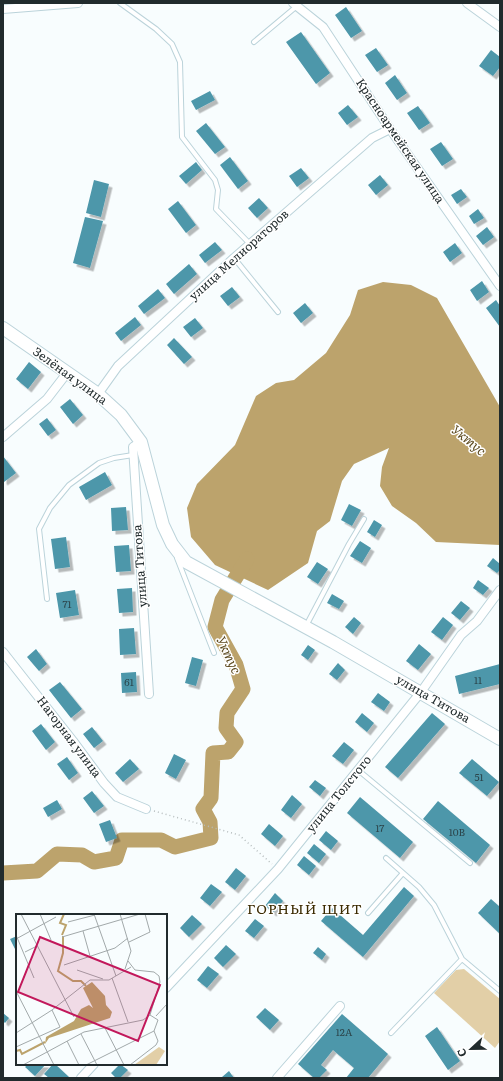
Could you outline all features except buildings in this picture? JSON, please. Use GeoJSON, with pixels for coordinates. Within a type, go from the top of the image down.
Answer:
{"type":"FeatureCollection","features":[{"type":"Feature","properties":{"kind":"street"},"geometry":{"type":"LineString","coordinates":[[3,9],[49,4],[78,3]]}},
{"type":"Feature","properties":{"kind":"street"},"geometry":{"type":"LineString","coordinates":[[467,3],[500,27]]}},
{"type":"Feature","properties":{"kind":"street","name":"Красноармейская улица"},"geometry":{"type":"LineString","coordinates":[[295,4],[323,27],[390,129],[500,286]]}},
{"type":"Feature","properties":{"kind":"street","name":"улица Мелиораторов"},"geometry":{"type":"LineString","coordinates":[[98,394],[118,366],[234,258],[372,138],[390,129]]}},
{"type":"Feature","properties":{"kind":"street","name":"Зелёная улица"},"geometry":{"type":"LineString","coordinates":[[3,328],[98,394],[121,415],[141,442],[163,525],[172,544],[186,562]]}},
{"type":"Feature","properties":{"kind":"street"},"geometry":{"type":"LineString","coordinates":[[3,437],[47,399],[66,373]]}},
{"type":"Feature","properties":{"kind":"street"},"geometry":{"type":"LineString","coordinates":[[133,455],[133,447],[141,442]]}},
{"type":"Feature","properties":{"kind":"street","name":"улица Титова"},"geometry":{"type":"LineString","coordinates":[[133,455],[148,694]]}},
{"type":"Feature","properties":{"kind":"street","name":"улица Титова"},"geometry":{"type":"LineString","coordinates":[[186,562],[421,692],[500,739]]}},
{"type":"Feature","properties":{"kind":"street","name":"улица Толстого"},"geometry":{"type":"LineString","coordinates":[[167,987],[278,869],[421,692],[461,635],[477,621],[500,590]]}},
{"type":"Feature","properties":{"kind":"street","name":"Нагорная улица"},"geometry":{"type":"LineString","coordinates":[[3,652],[74,741],[104,783],[117,797],[146,809]]}},
{"type":"Feature","properties":{"kind":"street"},"geometry":{"type":"LineString","coordinates":[[277,1078],[340,1006]]}},
{"type":"Feature","properties":{"kind":"street"},"geometry":{"type":"LineString","coordinates":[[85,1077],[93,1065]]}},
{"type":"Feature","properties":{"kind":"lane"},"geometry":{"type":"LineString","coordinates":[[120,3],[156,29],[172,44],[180,62],[182,137],[215,180],[218,190],[216,209],[250,244]]}},
{"type":"Feature","properties":{"kind":"lane"},"geometry":{"type":"LineString","coordinates":[[254,42],[295,4]]}},
{"type":"Feature","properties":{"kind":"lane"},"geometry":{"type":"LineString","coordinates":[[234,258],[278,312]]}},
{"type":"Feature","properties":{"kind":"lane"},"geometry":{"type":"LineString","coordinates":[[47,599],[39,529],[50,508],[69,485],[99,463],[114,458],[133,455]]}},
{"type":"Feature","properties":{"kind":"lane"},"geometry":{"type":"LineString","coordinates":[[305,627],[348,544],[364,519]]}},
{"type":"Feature","properties":{"kind":"lane"},"geometry":{"type":"LineString","coordinates":[[172,544],[214,653]]}},
{"type":"Feature","properties":{"kind":"lane"},"geometry":{"type":"LineString","coordinates":[[358,770],[470,863]]}},
{"type":"Feature","properties":{"kind":"lane"},"geometry":{"type":"LineString","coordinates":[[386,858],[419,888],[434,905],[462,959],[500,991]]}},
{"type":"Feature","properties":{"kind":"lane"},"geometry":{"type":"LineString","coordinates":[[368,913],[403,873]]}},
{"type":"Feature","properties":{"kind":"lane"},"geometry":{"type":"LineString","coordinates":[[391,1033],[462,959]]}},
{"type":"Feature","properties":{"kind":"path"},"geometry":{"type":"LineString","coordinates":[[146,809],[205,824],[239,835],[278,869]]}},
{"type":"Feature","properties":{"kind":"shaded area"},"geometry":{"type":"Polygon","coordinates":[[[464,969],[500,999],[500,1041],[495,1048],[434,993],[456,970],[464,969]]]}},
{"type":"Feature","properties":{"kind":"water"},"geometry":{"type":"Polygon","coordinates":[[[383,282],[411,285],[437,298],[500,407],[500,545],[436,542],[416,523],[392,506],[380,486],[382,467],[389,448],[354,464],[342,481],[330,521],[317,531],[308,563],[268,590],[215,565],[191,537],[187,508],[197,484],[235,445],[256,396],[276,383],[294,380],[326,353],[350,315],[358,290],[383,282]]]}},
{"type":"Feature","properties":{"kind":"waterway","name":"Уктус"},"geometry":{"type":"LineString","coordinates":[[3,873],[37,871],[57,854],[82,855],[94,862],[116,858],[122,840],[161,840],[175,847],[211,838],[210,822],[203,809],[211,798],[213,753],[228,752],[236,742],[226,728],[227,713],[243,689],[236,665],[215,627],[222,600],[247,559]]}},
{"type":"Feature","properties":{"kind":"district","name":"ГОРНЫЙ ЩИТ"},"geometry":{"type":"Point","coordinates":[305,909]}}]}
